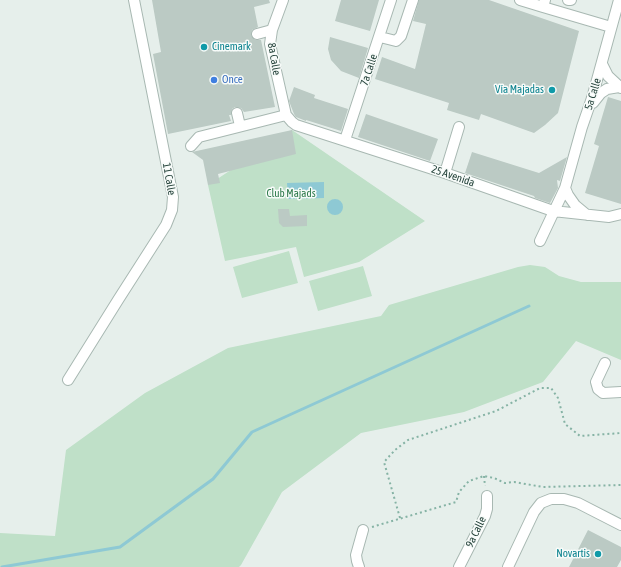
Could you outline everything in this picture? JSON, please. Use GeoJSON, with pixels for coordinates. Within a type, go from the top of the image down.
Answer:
{"type":"FeatureCollection","features":[{"type":"Feature","properties":{"kind":"street","name":"11 Calle"},"geometry":{"type":"LineString","coordinates":[[68,380],[166,225],[172,210],[173,197],[134,0]]}},
{"type":"Feature","properties":{"kind":"street","name":"8a Calle"},"geometry":{"type":"LineString","coordinates":[[283,0],[272,30],[270,44],[287,117]]}},
{"type":"Feature","properties":{"kind":"street","name":"7a Calle"},"geometry":{"type":"LineString","coordinates":[[346,140],[391,0]]}},
{"type":"Feature","properties":{"kind":"street"},"geometry":{"type":"LineString","coordinates":[[380,37],[396,41],[400,36],[413,0]]}},
{"type":"Feature","properties":{"kind":"street"},"geometry":{"type":"LineString","coordinates":[[520,0],[544,4],[611,27]]}},
{"type":"Feature","properties":{"kind":"street","name":"5a Calle"},"geometry":{"type":"LineString","coordinates":[[540,240],[548,227],[553,211],[566,188],[619,0]]}},
{"type":"Feature","properties":{"kind":"street"},"geometry":{"type":"LineString","coordinates":[[257,34],[272,30]]}},
{"type":"Feature","properties":{"kind":"street"},"geometry":{"type":"LineString","coordinates":[[602,64],[608,76],[620,88]]}},
{"type":"Feature","properties":{"kind":"street"},"geometry":{"type":"LineString","coordinates":[[588,110],[601,93],[607,89],[620,88]]}},
{"type":"Feature","properties":{"kind":"street"},"geometry":{"type":"LineString","coordinates":[[237,113],[240,126]]}},
{"type":"Feature","properties":{"kind":"street"},"geometry":{"type":"LineString","coordinates":[[191,146],[199,137],[240,126],[287,117]]}},
{"type":"Feature","properties":{"kind":"street","name":"25 Avenida"},"geometry":{"type":"LineString","coordinates":[[287,117],[296,125],[445,173],[553,211],[609,217],[621,214]]}},
{"type":"Feature","properties":{"kind":"street"},"geometry":{"type":"LineString","coordinates":[[445,173],[459,127]]}},
{"type":"Feature","properties":{"kind":"street"},"geometry":{"type":"LineString","coordinates":[[566,188],[568,195],[575,205],[587,215]]}},
{"type":"Feature","properties":{"kind":"street"},"geometry":{"type":"LineString","coordinates":[[605,363],[596,382],[598,389],[603,393],[621,392]]}},
{"type":"Feature","properties":{"kind":"street","name":"9a Calle"},"geometry":{"type":"LineString","coordinates":[[459,567],[485,516],[487,509],[487,496]]}},
{"type":"Feature","properties":{"kind":"street"},"geometry":{"type":"LineString","coordinates":[[508,567],[534,512],[541,503],[551,499],[564,499],[578,503],[621,525]]}},
{"type":"Feature","properties":{"kind":"street"},"geometry":{"type":"LineString","coordinates":[[359,567],[356,555],[363,530]]}},
{"type":"Feature","properties":{"kind":"path"},"geometry":{"type":"LineString","coordinates":[[400,518],[384,462],[395,450],[408,440],[496,411],[540,388],[551,388],[558,398],[565,424],[580,436],[621,433]]}},
{"type":"Feature","properties":{"kind":"path"},"geometry":{"type":"LineString","coordinates":[[363,530],[456,502],[459,492],[469,481],[484,476],[494,478],[505,483],[514,482],[543,487],[621,485]]}},
{"type":"Feature","properties":{"kind":"green space","name":"Club Majads"},"geometry":{"type":"Polygon","coordinates":[[[292,130],[425,221],[359,262],[304,277],[296,247],[225,261],[208,185],[292,130]]]}},
{"type":"Feature","properties":{"kind":"green space"},"geometry":{"type":"Polygon","coordinates":[[[289,251],[298,283],[242,298],[233,267],[289,251]]]}},
{"type":"Feature","properties":{"kind":"green space"},"geometry":{"type":"Polygon","coordinates":[[[530,265],[545,267],[559,276],[581,282],[621,282],[621,360],[576,341],[543,382],[464,412],[361,433],[282,492],[239,567],[0,567],[0,533],[55,536],[66,450],[145,393],[228,348],[381,316],[389,305],[518,267],[530,265]]]}},
{"type":"Feature","properties":{"kind":"green space"},"geometry":{"type":"Polygon","coordinates":[[[363,266],[372,296],[318,311],[309,281],[363,266]]]}},
{"type":"Feature","properties":{"kind":"water"},"geometry":{"type":"Polygon","coordinates":[[[324,182],[324,198],[288,199],[287,183],[324,182]]]}},
{"type":"Feature","properties":{"kind":"water"},"geometry":{"type":"Polygon","coordinates":[[[335,199],[341,201],[343,207],[341,213],[335,215],[329,213],[327,207],[329,201],[335,199]]]}},
{"type":"Feature","properties":{"kind":"building","name":"Once"},"geometry":{"type":"Polygon","coordinates":[[[152,0],[269,0],[270,3],[254,7],[258,27],[252,30],[251,35],[255,40],[261,40],[275,107],[244,112],[241,108],[235,107],[232,109],[231,115],[229,115],[231,121],[168,134],[153,54],[161,52],[152,0]]]}},
{"type":"Feature","properties":{"kind":"building"},"geometry":{"type":"Polygon","coordinates":[[[341,0],[379,0],[370,31],[335,21],[341,0]]]}},
{"type":"Feature","properties":{"kind":"building"},"geometry":{"type":"Polygon","coordinates":[[[419,0],[489,0],[579,31],[558,113],[534,133],[481,114],[479,120],[447,110],[449,103],[375,79],[382,57],[415,69],[426,24],[413,21],[419,0]]]}},
{"type":"Feature","properties":{"kind":"building"},"geometry":{"type":"Polygon","coordinates":[[[330,37],[368,48],[359,78],[341,71],[331,60],[328,49],[330,37]]]}},
{"type":"Feature","properties":{"kind":"building"},"geometry":{"type":"Polygon","coordinates":[[[294,87],[315,95],[314,98],[348,109],[341,131],[296,117],[289,101],[294,87]]]}},
{"type":"Feature","properties":{"kind":"building"},"geometry":{"type":"Polygon","coordinates":[[[608,97],[621,101],[621,204],[585,193],[599,146],[594,144],[608,97]]]}},
{"type":"Feature","properties":{"kind":"building"},"geometry":{"type":"Polygon","coordinates":[[[366,114],[438,139],[430,161],[358,137],[366,114]]]}},
{"type":"Feature","properties":{"kind":"building"},"geometry":{"type":"Polygon","coordinates":[[[292,130],[296,154],[218,174],[220,183],[208,185],[203,160],[192,152],[292,130]]]}},
{"type":"Feature","properties":{"kind":"building"},"geometry":{"type":"Polygon","coordinates":[[[472,152],[539,173],[567,157],[560,181],[557,180],[558,188],[550,203],[535,198],[534,196],[465,173],[472,152]]]}},
{"type":"Feature","properties":{"kind":"building"},"geometry":{"type":"Polygon","coordinates":[[[278,209],[289,209],[290,216],[307,215],[307,226],[283,227],[279,223],[278,209]]]}},
{"type":"Feature","properties":{"kind":"building","name":"Novartis"},"geometry":{"type":"Polygon","coordinates":[[[588,530],[621,547],[621,560],[617,567],[569,567],[588,530]]]}},
{"type":"Feature","properties":{"kind":"waterway"},"geometry":{"type":"LineString","coordinates":[[2,567],[120,547],[213,479],[252,432],[529,306]]}},
{"type":"Feature","properties":{"kind":"place","name":"Cinemark"},"geometry":{"type":"Point","coordinates":[204,47]}},
{"type":"Feature","properties":{"kind":"place","name":"Once"},"geometry":{"type":"Point","coordinates":[214,80]}},
{"type":"Feature","properties":{"kind":"place","name":"Vía Majadas"},"geometry":{"type":"Point","coordinates":[552,90]}},
{"type":"Feature","properties":{"kind":"place","name":"Novartis"},"geometry":{"type":"Point","coordinates":[598,554]}}]}
